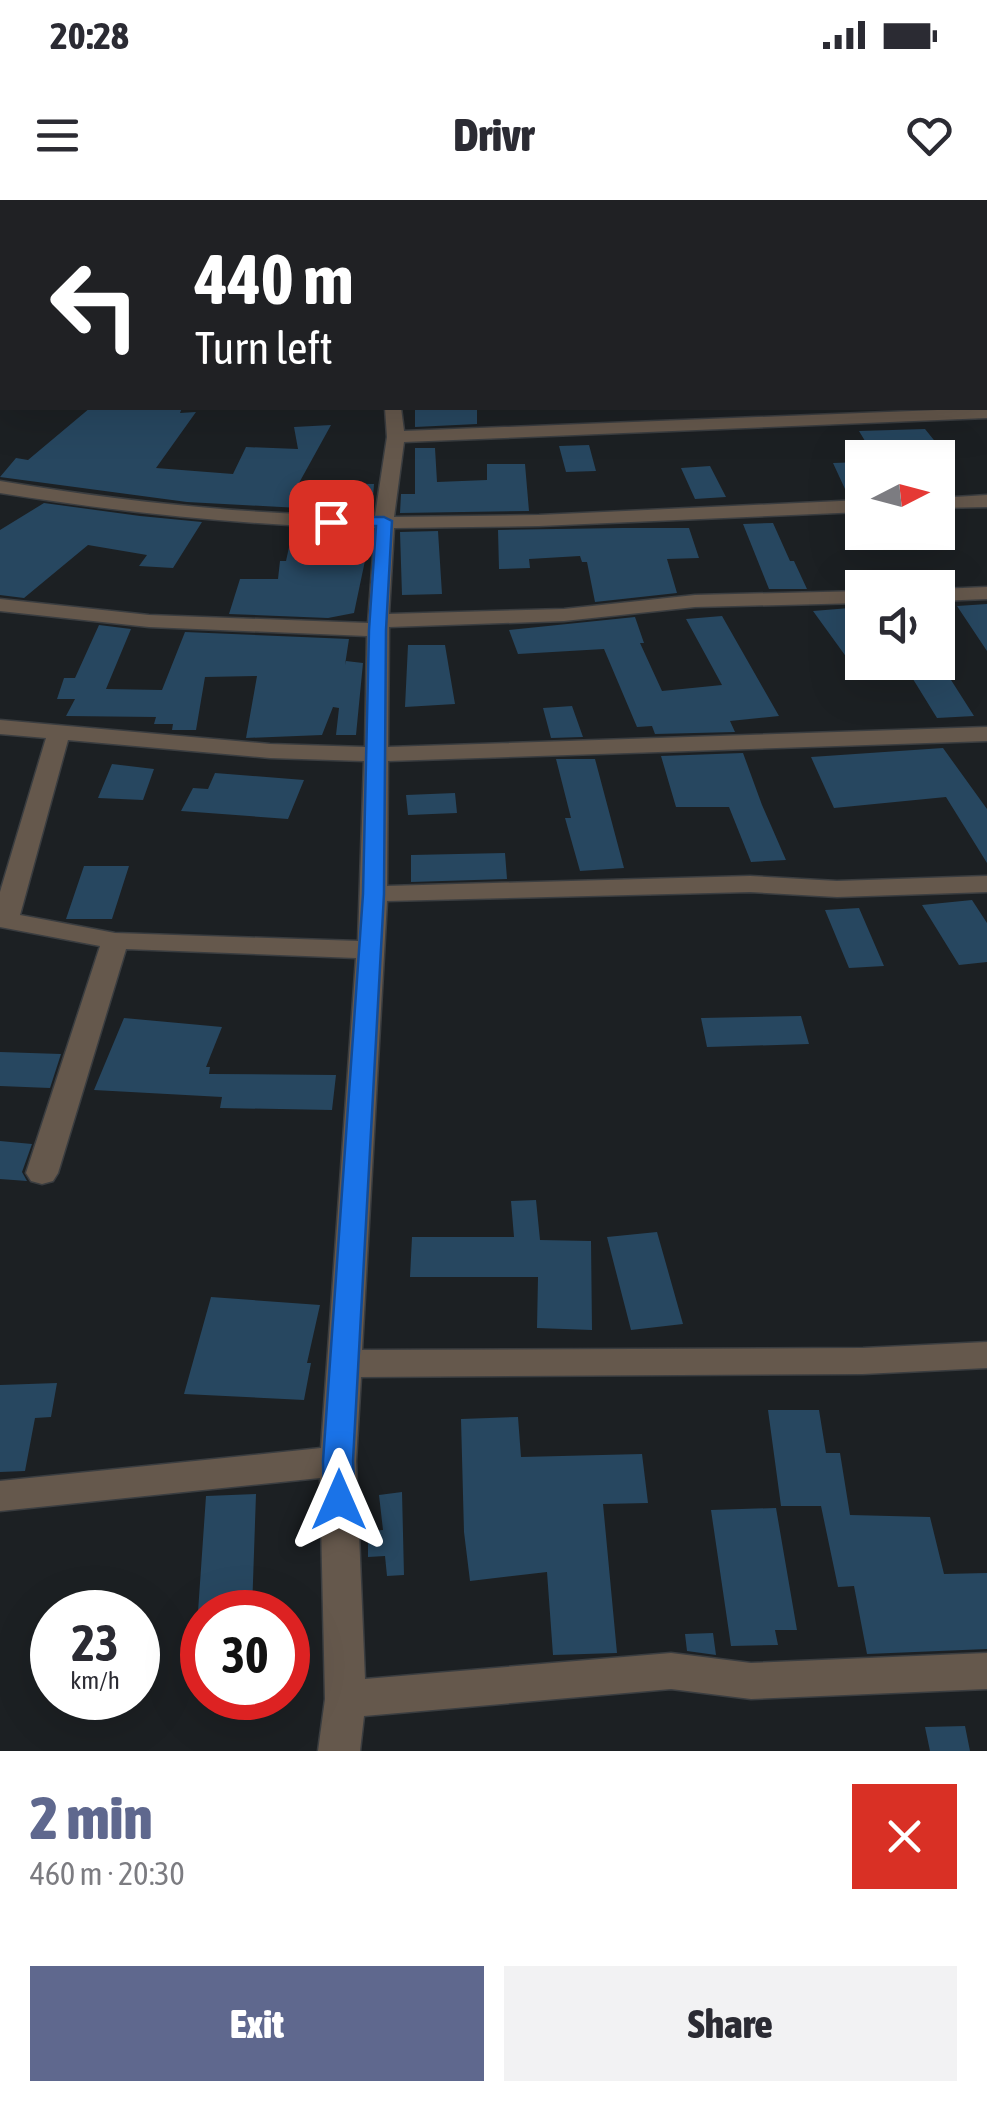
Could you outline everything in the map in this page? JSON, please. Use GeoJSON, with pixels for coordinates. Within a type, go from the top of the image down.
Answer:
{"type":"FeatureCollection","features":[{"type":"Feature","properties":{"kind":"street"},"geometry":{"type":"LineString","coordinates":[[339,1751],[345,1699],[338,1461],[374,894],[379,626],[384,521],[396,437],[393,410]]}},
{"type":"Feature","properties":{"kind":"street"},"geometry":{"type":"LineString","coordinates":[[396,437],[987,412]]}},
{"type":"Feature","properties":{"kind":"street"},"geometry":{"type":"LineString","coordinates":[[0,487],[239,518],[384,521],[845,507]]}},
{"type":"Feature","properties":{"kind":"street"},"geometry":{"type":"LineString","coordinates":[[955,503],[987,502]]}},
{"type":"Feature","properties":{"kind":"street"},"geometry":{"type":"LineString","coordinates":[[955,594],[987,592]]}},
{"type":"Feature","properties":{"kind":"street"},"geometry":{"type":"LineString","coordinates":[[0,605],[150,621],[379,626],[550,616],[695,600],[845,597]]}},
{"type":"Feature","properties":{"kind":"street"},"geometry":{"type":"LineString","coordinates":[[0,727],[270,751],[376,754],[987,734]]}},
{"type":"Feature","properties":{"kind":"street"},"geometry":{"type":"LineString","coordinates":[[60,732],[3,920],[114,942],[369,950]]}},
{"type":"Feature","properties":{"kind":"street"},"geometry":{"type":"LineString","coordinates":[[374,894],[750,884],[837,889],[987,884]]}},
{"type":"Feature","properties":{"kind":"street"},"geometry":{"type":"LineString","coordinates":[[42,1173],[114,942]]}},
{"type":"Feature","properties":{"kind":"street"},"geometry":{"type":"LineString","coordinates":[[346,1364],[863,1362],[987,1355]]}},
{"type":"Feature","properties":{"kind":"street"},"geometry":{"type":"LineString","coordinates":[[0,1496],[338,1461]]}},
{"type":"Feature","properties":{"kind":"street"},"geometry":{"type":"LineString","coordinates":[[345,1699],[671,1671],[751,1681],[987,1671]]}},
{"type":"Feature","properties":{"kind":"building"},"geometry":{"type":"Polygon","coordinates":[[[88,410],[196,412],[156,468],[233,474],[246,447],[298,449],[294,427],[331,425],[299,483],[374,484],[372,512],[187,502],[0,477],[16,458],[28,460],[88,410]]]}},
{"type":"Feature","properties":{"kind":"building"},"geometry":{"type":"Polygon","coordinates":[[[415,410],[477,410],[477,424],[415,427],[415,410]]]}},
{"type":"Feature","properties":{"kind":"building"},"geometry":{"type":"Polygon","coordinates":[[[925,429],[934,440],[864,440],[859,431],[925,429]]]}},
{"type":"Feature","properties":{"kind":"building"},"geometry":{"type":"Polygon","coordinates":[[[589,445],[596,471],[566,472],[559,446],[589,445]]]}},
{"type":"Feature","properties":{"kind":"building"},"geometry":{"type":"Polygon","coordinates":[[[415,448],[435,448],[437,482],[487,480],[487,464],[525,464],[529,511],[400,513],[401,494],[415,494],[415,448]]]}},
{"type":"Feature","properties":{"kind":"building"},"geometry":{"type":"Polygon","coordinates":[[[833,463],[845,463],[845,489],[833,463]]]}},
{"type":"Feature","properties":{"kind":"building"},"geometry":{"type":"Polygon","coordinates":[[[710,466],[726,497],[695,499],[681,468],[710,466]]]}},
{"type":"Feature","properties":{"kind":"building"},"geometry":{"type":"Polygon","coordinates":[[[44,503],[202,522],[173,568],[139,566],[147,555],[88,545],[24,598],[0,595],[0,530],[44,503]]]}},
{"type":"Feature","properties":{"kind":"building"},"geometry":{"type":"Polygon","coordinates":[[[773,523],[807,589],[769,589],[743,524],[773,523]]]}},
{"type":"Feature","properties":{"kind":"building"},"geometry":{"type":"Polygon","coordinates":[[[689,528],[699,558],[667,559],[677,593],[595,602],[587,562],[582,562],[580,556],[529,559],[530,568],[499,569],[498,530],[689,528]]]}},
{"type":"Feature","properties":{"kind":"building"},"geometry":{"type":"Polygon","coordinates":[[[293,529],[371,532],[354,613],[328,618],[229,614],[240,579],[278,579],[280,561],[286,561],[293,529]]]}},
{"type":"Feature","properties":{"kind":"building"},"geometry":{"type":"Polygon","coordinates":[[[438,531],[442,594],[402,595],[400,532],[438,531]]]}},
{"type":"Feature","properties":{"kind":"building"},"geometry":{"type":"Polygon","coordinates":[[[987,604],[987,651],[957,606],[987,604]]]}},
{"type":"Feature","properties":{"kind":"building"},"geometry":{"type":"Polygon","coordinates":[[[845,608],[845,655],[813,611],[845,608]]]}},
{"type":"Feature","properties":{"kind":"building"},"geometry":{"type":"Polygon","coordinates":[[[722,616],[779,716],[730,721],[735,732],[655,734],[652,726],[637,727],[604,649],[518,654],[509,630],[635,617],[644,643],[640,643],[662,691],[722,685],[686,619],[722,616]]]}},
{"type":"Feature","properties":{"kind":"building"},"geometry":{"type":"Polygon","coordinates":[[[99,625],[131,629],[106,689],[162,690],[185,632],[349,639],[345,665],[346,661],[363,663],[356,735],[336,735],[339,708],[333,707],[322,735],[246,738],[257,676],[205,677],[196,730],[172,730],[173,724],[154,724],[156,717],[66,716],[75,699],[57,699],[64,678],[75,678],[99,625]]]}},
{"type":"Feature","properties":{"kind":"building"},"geometry":{"type":"Polygon","coordinates":[[[408,645],[445,645],[455,704],[405,707],[408,645]]]}},
{"type":"Feature","properties":{"kind":"building"},"geometry":{"type":"Polygon","coordinates":[[[914,680],[951,680],[974,716],[937,718],[914,680]]]}},
{"type":"Feature","properties":{"kind":"building"},"geometry":{"type":"Polygon","coordinates":[[[572,706],[583,737],[551,738],[543,708],[572,706]]]}},
{"type":"Feature","properties":{"kind":"building"},"geometry":{"type":"Polygon","coordinates":[[[943,748],[987,809],[987,863],[946,797],[834,808],[811,757],[943,748]]]}},
{"type":"Feature","properties":{"kind":"building"},"geometry":{"type":"Polygon","coordinates":[[[743,753],[786,860],[751,862],[729,807],[676,807],[661,756],[743,753]]]}},
{"type":"Feature","properties":{"kind":"building"},"geometry":{"type":"Polygon","coordinates":[[[556,759],[595,759],[624,868],[580,871],[565,818],[571,818],[556,759]]]}},
{"type":"Feature","properties":{"kind":"building"},"geometry":{"type":"Polygon","coordinates":[[[112,764],[154,769],[143,800],[98,798],[112,764]]]}},
{"type":"Feature","properties":{"kind":"building"},"geometry":{"type":"Polygon","coordinates":[[[215,773],[304,780],[288,819],[181,811],[193,788],[208,789],[215,773]]]}},
{"type":"Feature","properties":{"kind":"building"},"geometry":{"type":"Polygon","coordinates":[[[455,793],[457,813],[408,815],[406,795],[455,793]]]}},
{"type":"Feature","properties":{"kind":"building"},"geometry":{"type":"Polygon","coordinates":[[[505,853],[507,879],[411,882],[411,855],[505,853]]]}},
{"type":"Feature","properties":{"kind":"building"},"geometry":{"type":"Polygon","coordinates":[[[84,866],[129,866],[112,919],[66,919],[84,866]]]}},
{"type":"Feature","properties":{"kind":"building"},"geometry":{"type":"Polygon","coordinates":[[[972,900],[987,923],[987,962],[959,965],[922,905],[972,900]]]}},
{"type":"Feature","properties":{"kind":"building"},"geometry":{"type":"Polygon","coordinates":[[[859,908],[884,966],[849,968],[825,910],[859,908]]]}},
{"type":"Feature","properties":{"kind":"building"},"geometry":{"type":"Polygon","coordinates":[[[801,1016],[809,1044],[707,1047],[701,1018],[801,1016]]]}},
{"type":"Feature","properties":{"kind":"building"},"geometry":{"type":"Polygon","coordinates":[[[124,1018],[222,1027],[206,1067],[210,1067],[209,1074],[336,1075],[332,1110],[220,1108],[222,1097],[94,1090],[124,1018]]]}},
{"type":"Feature","properties":{"kind":"building"},"geometry":{"type":"Polygon","coordinates":[[[0,1052],[61,1054],[50,1088],[0,1086],[0,1052]]]}},
{"type":"Feature","properties":{"kind":"building"},"geometry":{"type":"Polygon","coordinates":[[[0,1141],[32,1144],[22,1172],[27,1181],[0,1179],[0,1141]]]}},
{"type":"Feature","properties":{"kind":"building"},"geometry":{"type":"Polygon","coordinates":[[[536,1200],[540,1240],[591,1241],[592,1330],[537,1328],[538,1277],[410,1277],[412,1237],[514,1237],[511,1201],[536,1200]]]}},
{"type":"Feature","properties":{"kind":"building"},"geometry":{"type":"Polygon","coordinates":[[[657,1232],[683,1324],[631,1330],[607,1237],[657,1232]]]}},
{"type":"Feature","properties":{"kind":"building"},"geometry":{"type":"Polygon","coordinates":[[[211,1297],[320,1305],[307,1363],[311,1363],[304,1400],[184,1394],[211,1297]]]}},
{"type":"Feature","properties":{"kind":"building"},"geometry":{"type":"Polygon","coordinates":[[[57,1383],[51,1417],[35,1418],[25,1471],[0,1472],[0,1385],[57,1383]]]}},
{"type":"Feature","properties":{"kind":"building"},"geometry":{"type":"Polygon","coordinates":[[[768,1410],[819,1410],[826,1453],[840,1453],[850,1515],[930,1517],[944,1574],[987,1573],[987,1649],[867,1654],[854,1586],[838,1587],[821,1506],[781,1506],[768,1410]]]}},
{"type":"Feature","properties":{"kind":"building"},"geometry":{"type":"Polygon","coordinates":[[[518,1417],[521,1457],[642,1454],[648,1503],[603,1504],[617,1653],[553,1655],[547,1572],[470,1581],[464,1532],[461,1419],[518,1417]]]}},
{"type":"Feature","properties":{"kind":"building"},"geometry":{"type":"Polygon","coordinates":[[[402,1492],[404,1575],[387,1576],[385,1556],[368,1557],[368,1531],[383,1530],[379,1495],[402,1492]]]}},
{"type":"Feature","properties":{"kind":"building"},"geometry":{"type":"Polygon","coordinates":[[[256,1494],[253,1590],[200,1590],[206,1496],[256,1494]]]}},
{"type":"Feature","properties":{"kind":"building"},"geometry":{"type":"Polygon","coordinates":[[[776,1508],[797,1630],[775,1630],[778,1645],[731,1646],[711,1510],[776,1508]]]}},
{"type":"Feature","properties":{"kind":"building"},"geometry":{"type":"Polygon","coordinates":[[[713,1633],[716,1655],[687,1651],[685,1634],[713,1633]]]}},
{"type":"Feature","properties":{"kind":"building"},"geometry":{"type":"Polygon","coordinates":[[[965,1726],[970,1751],[930,1751],[925,1727],[965,1726]]]}},
{"type":"Feature","properties":{"kind":"route"},"geometry":{"type":"LineString","coordinates":[[331,522],[384,521],[378,630],[374,894],[338,1461],[339,1500]]}}]}
